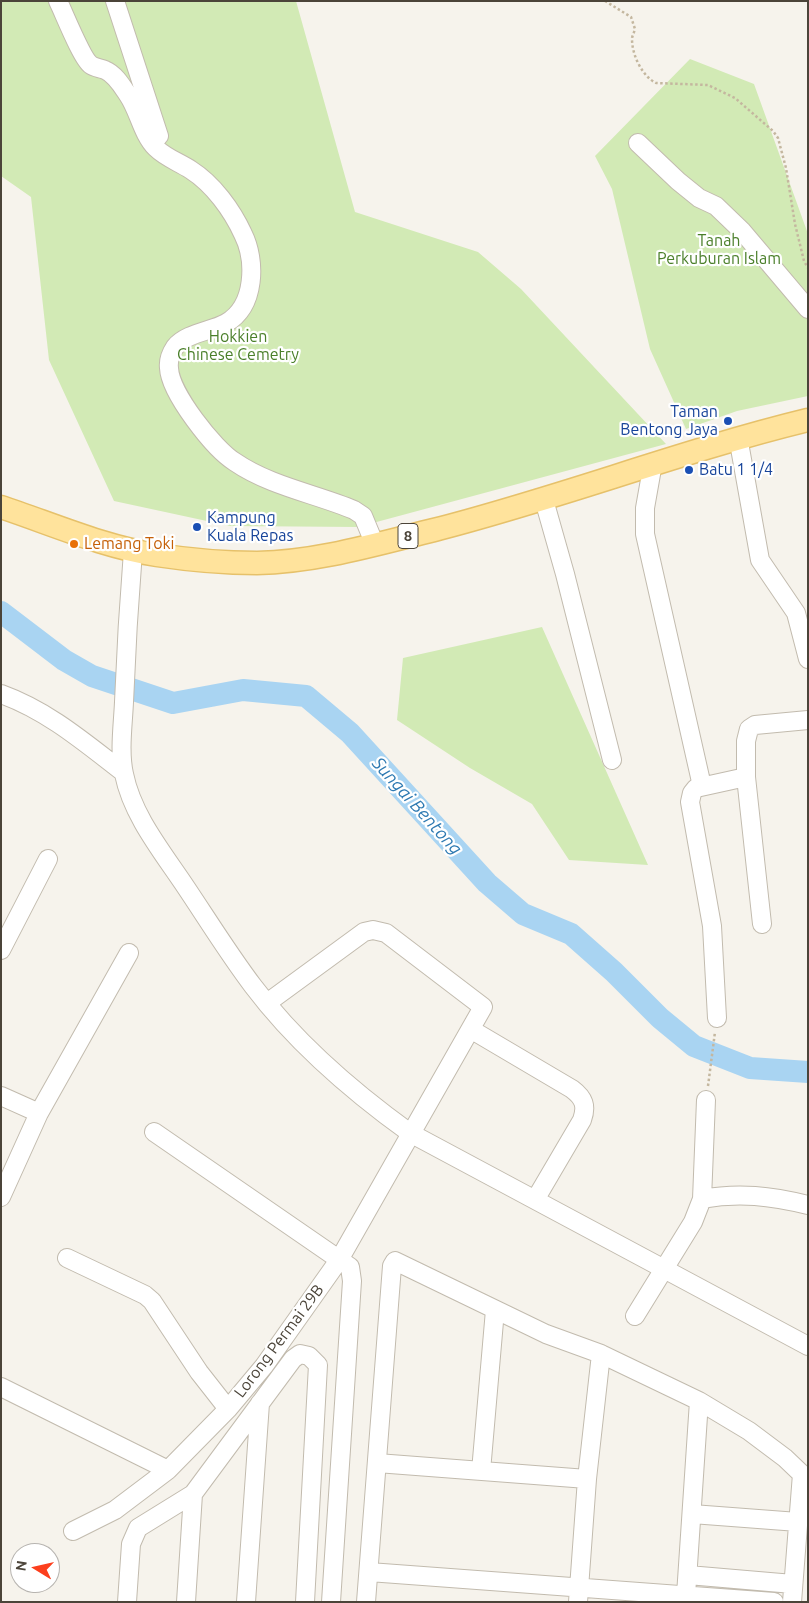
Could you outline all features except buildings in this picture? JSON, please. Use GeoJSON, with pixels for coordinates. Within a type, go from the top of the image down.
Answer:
{"type":"FeatureCollection","features":[{"type":"Feature","properties":{"kind":"main road","name":"8"},"geometry":{"type":"LineString","coordinates":[[1,507],[133,551],[192,559],[257,563],[311,557],[375,545],[544,500],[653,463],[738,437],[808,420]]}},
{"type":"Feature","properties":{"kind":"street"},"geometry":{"type":"LineString","coordinates":[[58,1],[88,62],[108,72],[122,85],[133,102],[147,135],[154,146],[165,156],[204,179],[236,220],[251,257],[251,276],[248,290],[237,314],[227,322],[176,345],[168,369],[173,385],[184,403],[218,447],[235,462],[268,479],[354,510],[363,516],[375,545]]}},
{"type":"Feature","properties":{"kind":"street"},"geometry":{"type":"LineString","coordinates":[[115,1],[165,156]]}},
{"type":"Feature","properties":{"kind":"street"},"geometry":{"type":"LineString","coordinates":[[638,143],[678,181],[699,198],[716,206],[742,231],[808,309]]}},
{"type":"Feature","properties":{"kind":"street"},"geometry":{"type":"LineString","coordinates":[[738,437],[760,560],[802,611],[808,659]]}},
{"type":"Feature","properties":{"kind":"street"},"geometry":{"type":"LineString","coordinates":[[653,463],[645,508],[645,534],[702,786]]}},
{"type":"Feature","properties":{"kind":"street"},"geometry":{"type":"LineString","coordinates":[[544,500],[566,574],[612,760]]}},
{"type":"Feature","properties":{"kind":"street"},"geometry":{"type":"LineString","coordinates":[[133,551],[126,633],[123,772],[133,802],[158,844],[238,966],[268,1003],[328,1065],[374,1106],[410,1133],[808,1346]]}},
{"type":"Feature","properties":{"kind":"street"},"geometry":{"type":"LineString","coordinates":[[1,694],[32,706],[61,724],[123,772]]}},
{"type":"Feature","properties":{"kind":"street"},"geometry":{"type":"LineString","coordinates":[[762,924],[746,777],[746,741],[749,729],[755,725],[808,720]]}},
{"type":"Feature","properties":{"kind":"street"},"geometry":{"type":"LineString","coordinates":[[717,1018],[712,926],[690,802],[692,793],[702,786],[746,777]]}},
{"type":"Feature","properties":{"kind":"street"},"geometry":{"type":"LineString","coordinates":[[1,950],[48,859]]}},
{"type":"Feature","properties":{"kind":"street","name":"Lorong Permai 29B"},"geometry":{"type":"LineString","coordinates":[[67,1258],[152,1300],[195,1367],[228,1409],[264,1366],[339,1260],[483,1008],[479,1002],[379,930],[364,932],[268,1003]]}},
{"type":"Feature","properties":{"kind":"street"},"geometry":{"type":"LineString","coordinates":[[1,1197],[39,1113],[129,953]]}},
{"type":"Feature","properties":{"kind":"street"},"geometry":{"type":"LineString","coordinates":[[472,1030],[572,1089],[583,1100],[585,1106],[582,1120],[535,1200]]}},
{"type":"Feature","properties":{"kind":"street"},"geometry":{"type":"LineString","coordinates":[[1,1096],[39,1113]]}},
{"type":"Feature","properties":{"kind":"street"},"geometry":{"type":"LineString","coordinates":[[636,1316],[693,1222],[702,1199],[706,1100]]}},
{"type":"Feature","properties":{"kind":"street"},"geometry":{"type":"LineString","coordinates":[[154,1132],[350,1267],[352,1281],[331,1602]]}},
{"type":"Feature","properties":{"kind":"street"},"geometry":{"type":"LineString","coordinates":[[702,1199],[726,1195],[759,1195],[808,1205]]}},
{"type":"Feature","properties":{"kind":"street"},"geometry":{"type":"LineString","coordinates":[[366,1602],[394,1262],[399,1261],[495,1310],[558,1339],[600,1354],[699,1402],[749,1431],[805,1477],[798,1522],[792,1602]]}},
{"type":"Feature","properties":{"kind":"street"},"geometry":{"type":"LineString","coordinates":[[481,1471],[495,1310]]}},
{"type":"Feature","properties":{"kind":"street"},"geometry":{"type":"LineString","coordinates":[[578,1595],[587,1479],[600,1354]]}},
{"type":"Feature","properties":{"kind":"street"},"geometry":{"type":"LineString","coordinates":[[127,1602],[132,1544],[138,1528],[193,1494],[260,1402],[297,1356],[305,1355],[315,1360],[318,1364],[305,1602]]}},
{"type":"Feature","properties":{"kind":"street"},"geometry":{"type":"LineString","coordinates":[[1,1387],[168,1470]]}},
{"type":"Feature","properties":{"kind":"street"},"geometry":{"type":"LineString","coordinates":[[246,1602],[260,1402]]}},
{"type":"Feature","properties":{"kind":"street"},"geometry":{"type":"LineString","coordinates":[[686,1596],[699,1402]]}},
{"type":"Feature","properties":{"kind":"street"},"geometry":{"type":"LineString","coordinates":[[73,1531],[116,1510],[168,1470],[228,1409]]}},
{"type":"Feature","properties":{"kind":"street"},"geometry":{"type":"LineString","coordinates":[[377,1463],[587,1479]]}},
{"type":"Feature","properties":{"kind":"street"},"geometry":{"type":"LineString","coordinates":[[186,1602],[193,1494]]}},
{"type":"Feature","properties":{"kind":"street"},"geometry":{"type":"LineString","coordinates":[[692,1514],[798,1522]]}},
{"type":"Feature","properties":{"kind":"street"},"geometry":{"type":"LineString","coordinates":[[369,1572],[578,1595],[686,1596],[774,1602]]}},
{"type":"Feature","properties":{"kind":"street"},"geometry":{"type":"LineString","coordinates":[[688,1575],[793,1584]]}},
{"type":"Feature","properties":{"kind":"path"},"geometry":{"type":"LineString","coordinates":[[604,1],[631,17],[635,29],[631,37],[637,61],[650,80],[656,83],[708,85],[735,98],[773,131],[778,138],[788,176],[796,224],[808,268]]}},
{"type":"Feature","properties":{"kind":"path"},"geometry":{"type":"LineString","coordinates":[[706,1100],[717,1018]]}},
{"type":"Feature","properties":{"kind":"green space","name":"Hokkien Chinese Cemetry"},"geometry":{"type":"Polygon","coordinates":[[[1,1],[296,1],[355,212],[478,252],[521,289],[666,444],[358,527],[230,526],[114,501],[49,360],[31,197],[1,176],[1,1]]]}},
{"type":"Feature","properties":{"kind":"green space","name":"Tanah Perkuburan Islam"},"geometry":{"type":"Polygon","coordinates":[[[690,59],[754,84],[808,234],[808,396],[737,411],[686,429],[650,349],[612,189],[595,156],[690,59]]]}},
{"type":"Feature","properties":{"kind":"green space"},"geometry":{"type":"Polygon","coordinates":[[[542,627],[648,865],[569,860],[532,804],[470,768],[397,720],[403,658],[542,627]]]}},
{"type":"Feature","properties":{"kind":"waterway","name":"Sungai Bentong"},"geometry":{"type":"LineString","coordinates":[[1,612],[64,660],[92,676],[173,703],[243,690],[306,696],[350,733],[487,883],[523,914],[571,934],[614,972],[660,1018],[694,1046],[750,1068],[808,1072]]}},
{"type":"Feature","properties":{"kind":"place","name":"Taman Bentong Jaya"},"geometry":{"type":"Point","coordinates":[728,421]}},
{"type":"Feature","properties":{"kind":"place","name":"Batu 1 1/4"},"geometry":{"type":"Point","coordinates":[689,470]}},
{"type":"Feature","properties":{"kind":"place","name":"Kampung Kuala Repas"},"geometry":{"type":"Point","coordinates":[197,527]}},
{"type":"Feature","properties":{"kind":"place","name":"Lemang Toki"},"geometry":{"type":"Point","coordinates":[74,544]}}]}
